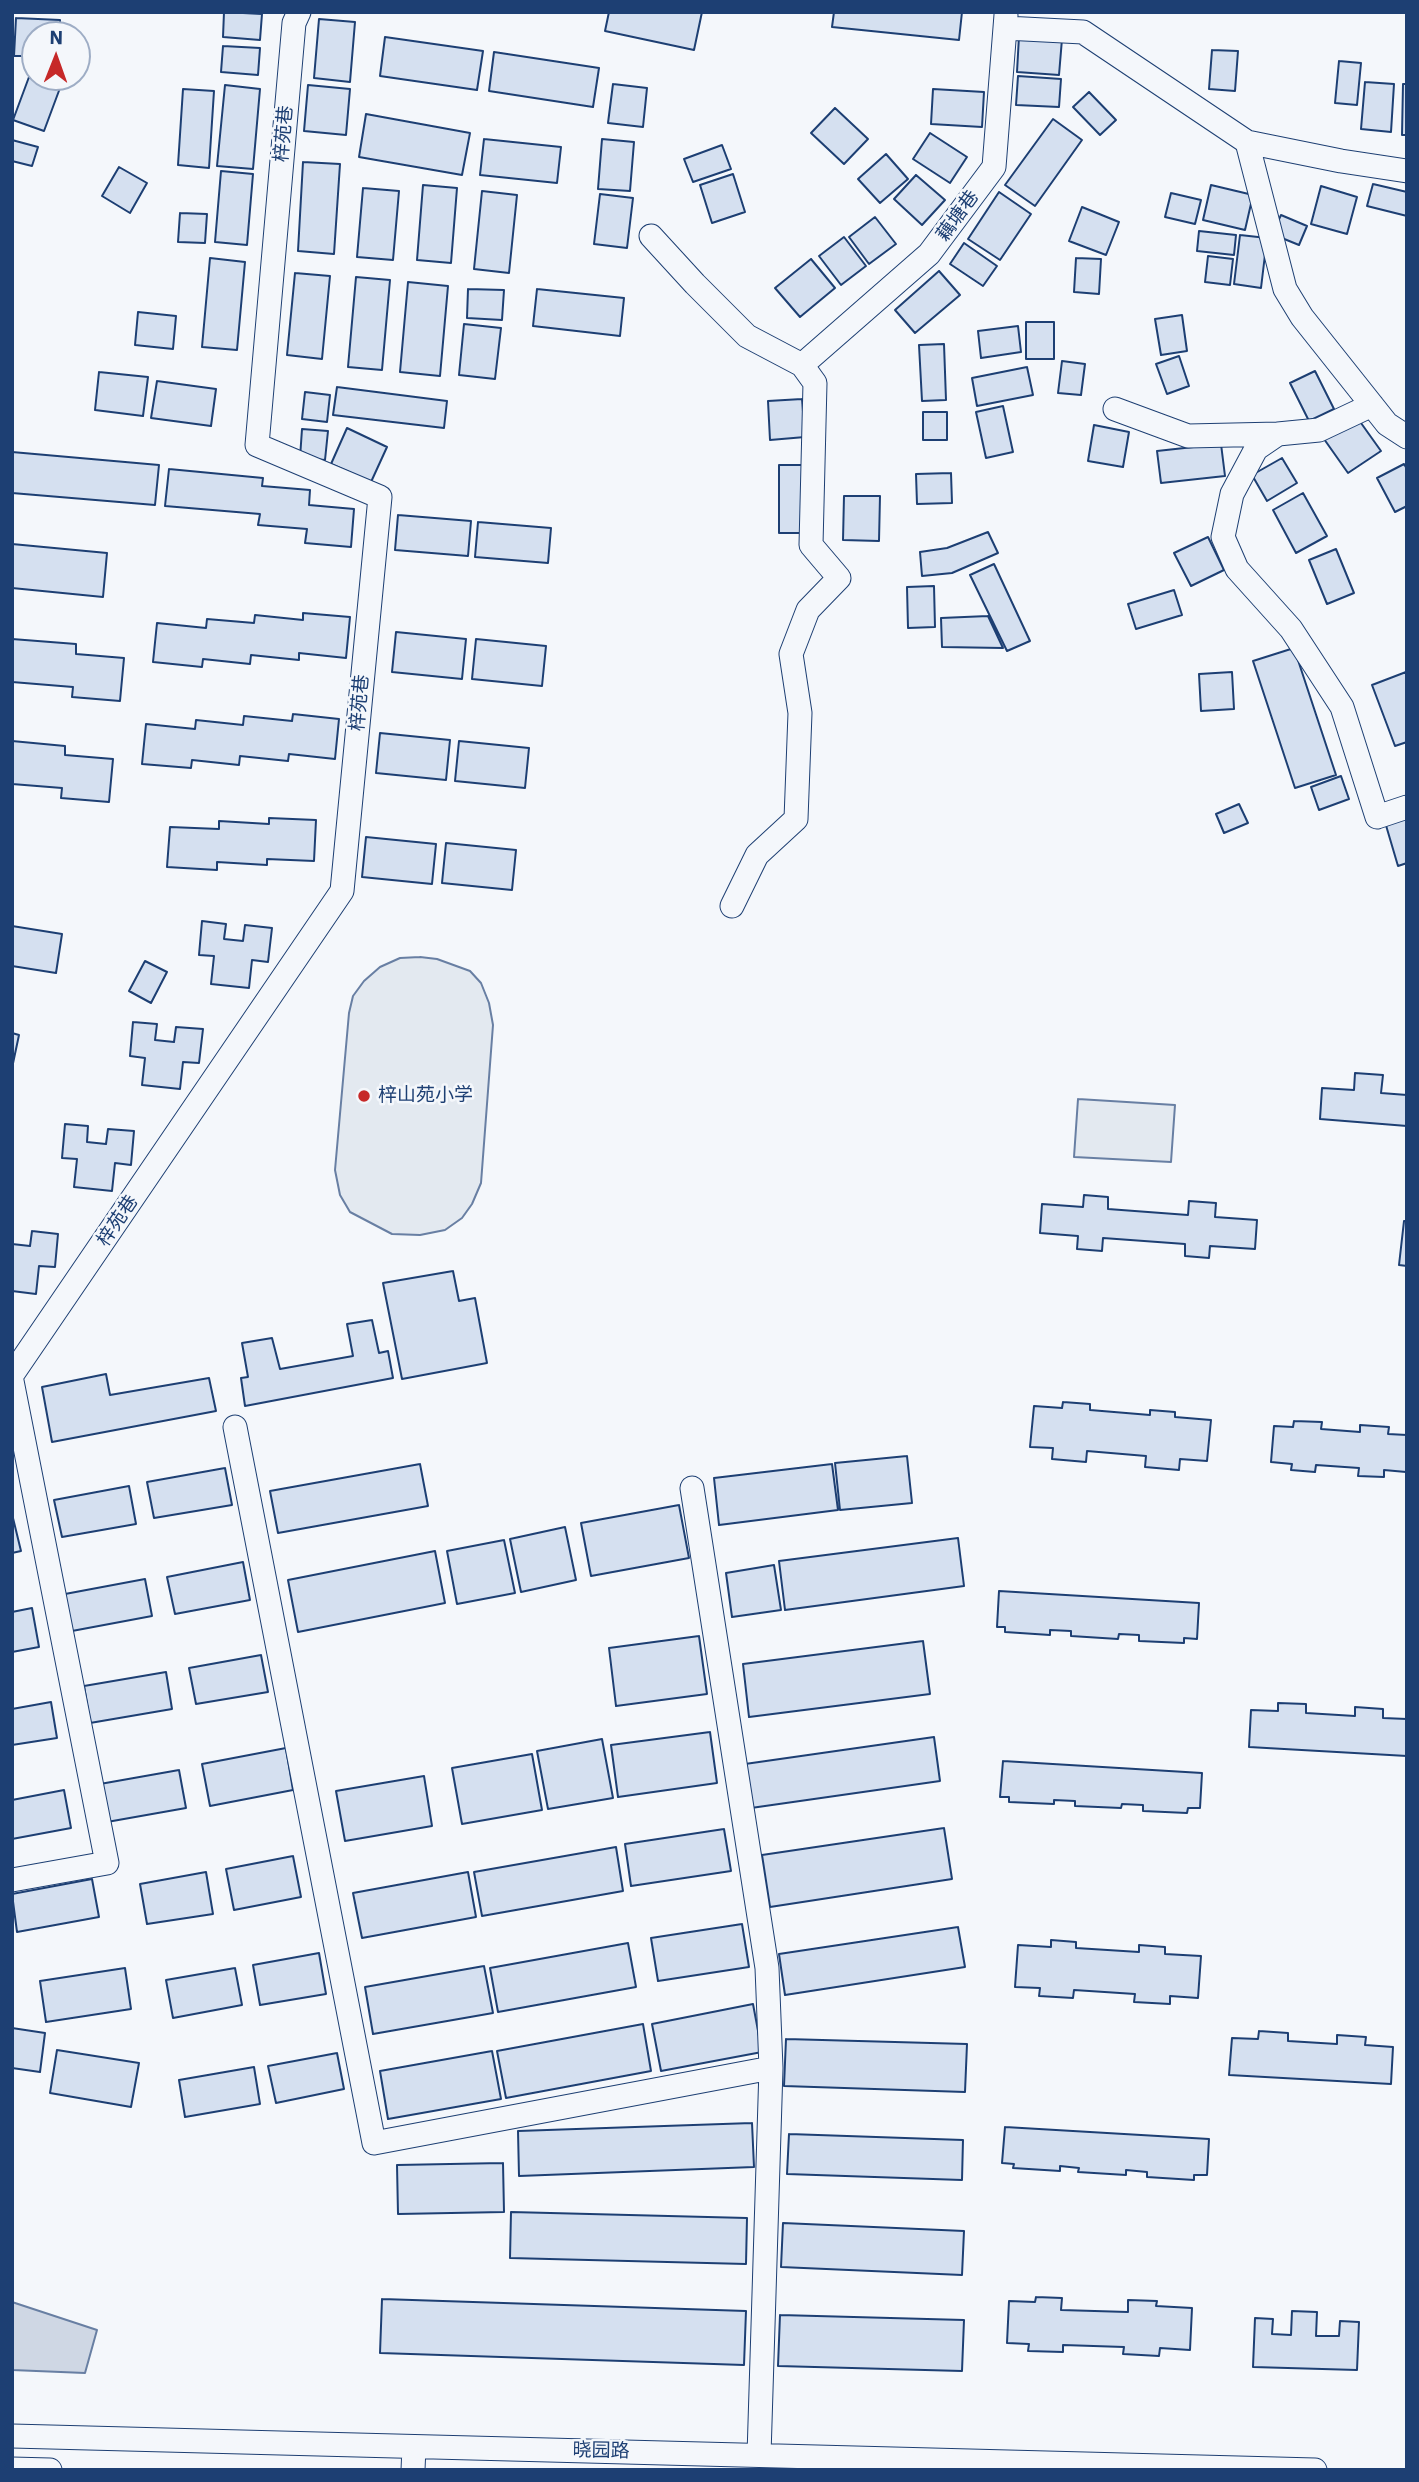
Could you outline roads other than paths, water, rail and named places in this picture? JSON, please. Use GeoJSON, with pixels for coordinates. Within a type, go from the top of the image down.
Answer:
{"type":"FeatureCollection","features":[{"type":"Feature","properties":{"kind":"street","name":"梓苑巷"},"geometry":{"type":"LineString","coordinates":[[12,1375],[342,891],[380,497],[257,445],[294,23],[299,12]]}},
{"type":"Feature","properties":{"kind":"street"},"geometry":{"type":"LineString","coordinates":[[1006,20],[1083,32],[1247,142],[1341,162],[1407,171]]}},
{"type":"Feature","properties":{"kind":"street","name":"藕塘巷"},"geometry":{"type":"LineString","coordinates":[[803,365],[929,254],[994,167],[1006,20]]}},
{"type":"Feature","properties":{"kind":"street"},"geometry":{"type":"LineString","coordinates":[[1247,142],[1285,289],[1302,317],[1387,424],[1407,437]]}},
{"type":"Feature","properties":{"kind":"street"},"geometry":{"type":"LineString","coordinates":[[651,236],[747,336],[803,365],[814,383],[811,545],[839,578],[808,610],[791,654],[800,713],[796,819],[757,855],[732,906]]}},
{"type":"Feature","properties":{"kind":"street"},"geometry":{"type":"LineString","coordinates":[[1115,409],[1188,436],[1278,434],[1319,430],[1372,405]]}},
{"type":"Feature","properties":{"kind":"street"},"geometry":{"type":"LineString","coordinates":[[1278,434],[1256,449],[1232,495],[1223,537],[1237,569],[1291,629],[1342,707],[1377,817],[1407,807]]}},
{"type":"Feature","properties":{"kind":"street"},"geometry":{"type":"LineString","coordinates":[[12,1381],[107,1863],[12,1880]]}},
{"type":"Feature","properties":{"kind":"street"},"geometry":{"type":"LineString","coordinates":[[234,1427],[373,2143],[771,2068]]}},
{"type":"Feature","properties":{"kind":"street"},"geometry":{"type":"LineString","coordinates":[[692,1488],[767,1968],[771,2068],[759,2455]]}},
{"type":"Feature","properties":{"kind":"street","name":"晓园路"},"geometry":{"type":"LineString","coordinates":[[12,2436],[1315,2470]]}},
{"type":"Feature","properties":{"kind":"street"},"geometry":{"type":"LineString","coordinates":[[413,2470],[414,2447]]}},
{"type":"Feature","properties":{"kind":"street"},"geometry":{"type":"LineString","coordinates":[[12,2469],[50,2470]]}},
{"type":"Feature","properties":{"kind":"place","name":"梓山苑小学"},"geometry":{"type":"Point","coordinates":[364,1096]}}]}
